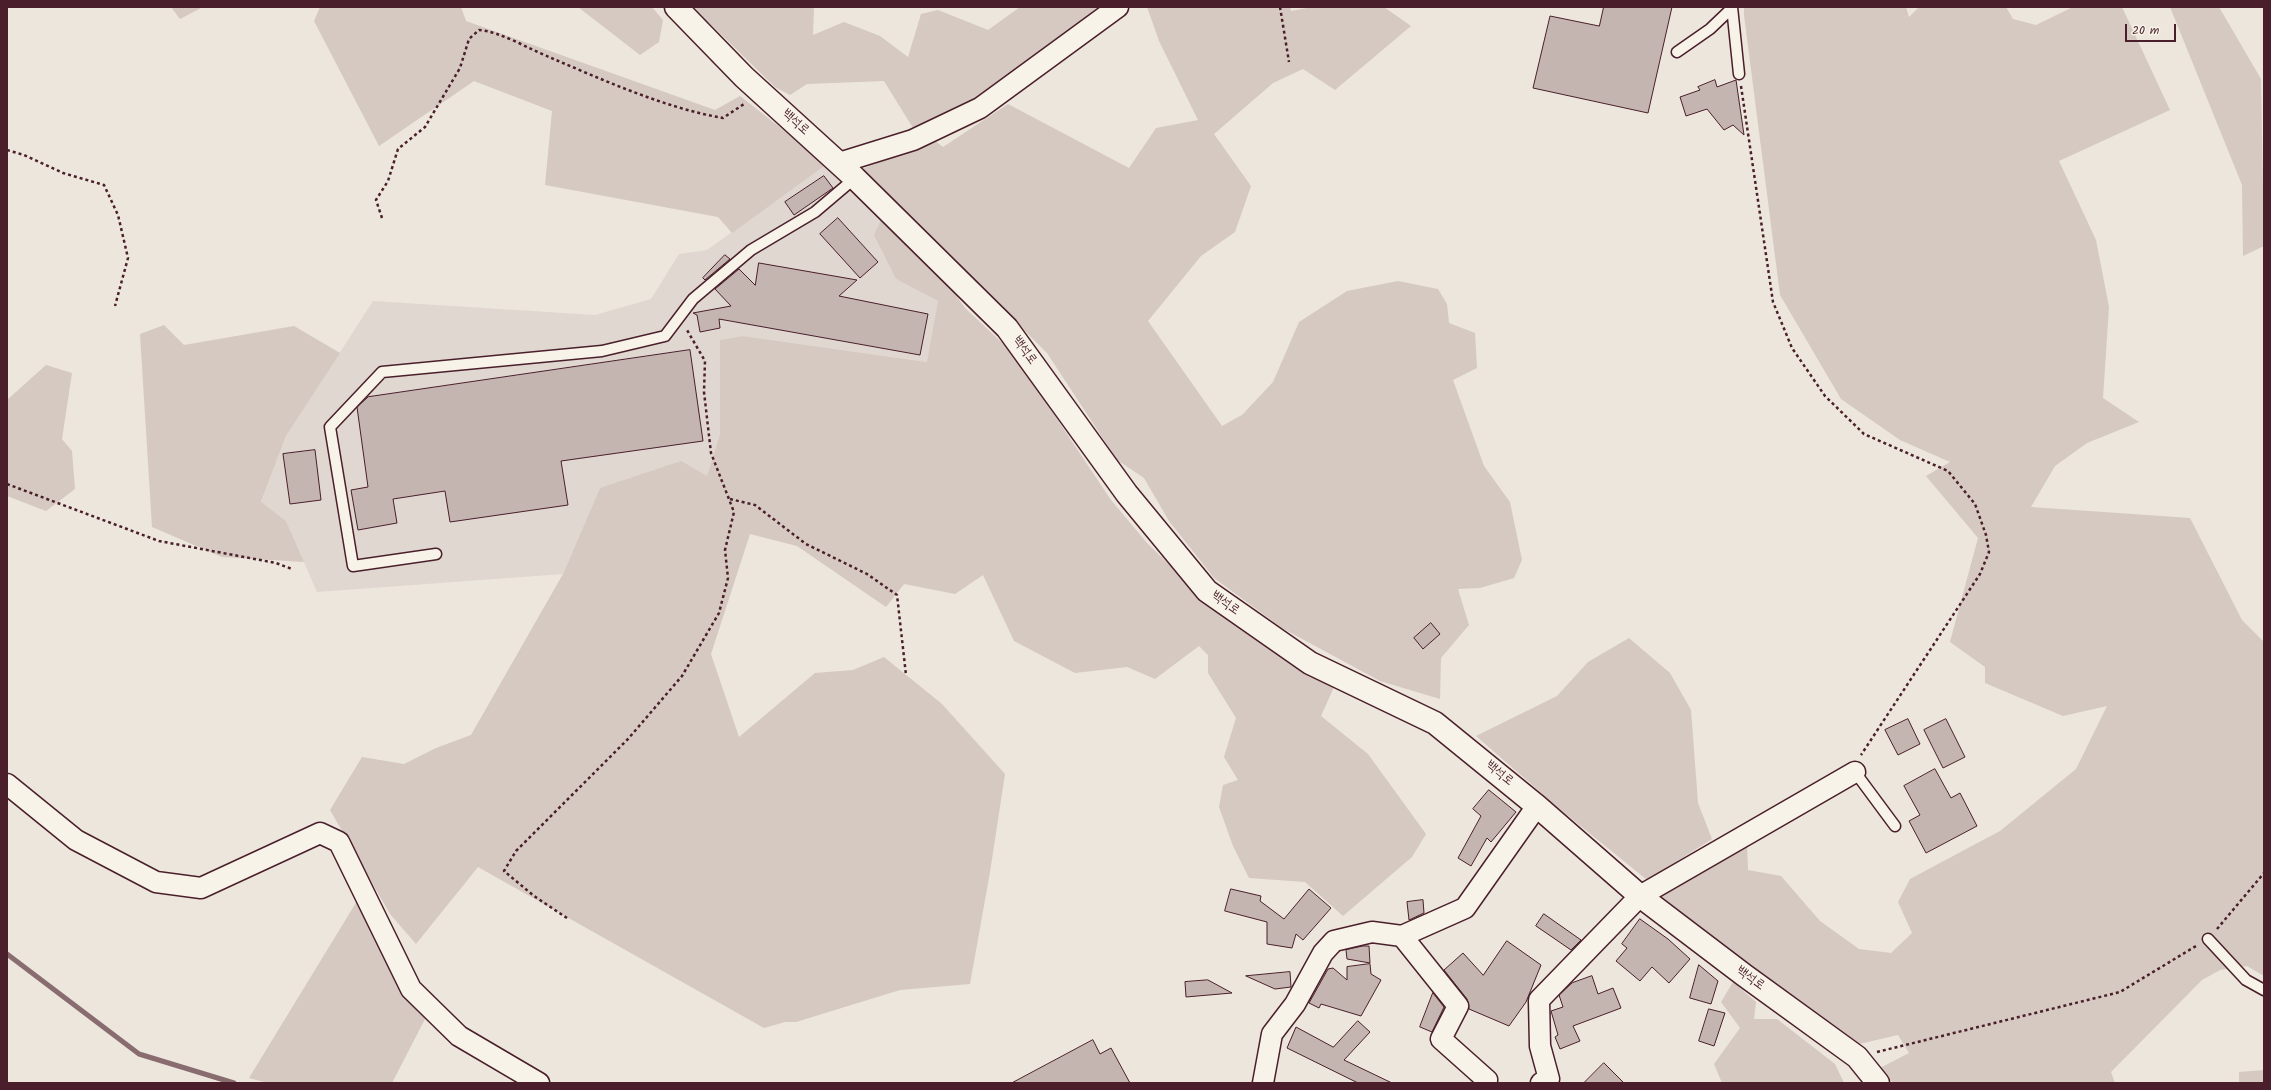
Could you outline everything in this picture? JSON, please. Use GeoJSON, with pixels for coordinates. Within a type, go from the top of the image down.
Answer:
{"type":"FeatureCollection","features":[{"type":"Feature","properties":{"kind":"street","name":"백석로"},"geometry":{"type":"LineString","coordinates":[[676,7],[760,91],[855,178],[1007,328],[1127,494],[1207,591],[1310,663],[1435,723],[1537,806],[1640,896],[1744,975],[1858,1057],[1878,1083]]}},
{"type":"Feature","properties":{"kind":"street"},"geometry":{"type":"LineString","coordinates":[[839,163],[912,140],[980,108],[1118,7]]}},
{"type":"Feature","properties":{"kind":"street"},"geometry":{"type":"LineString","coordinates":[[1541,1083],[1549,1079],[1540,1046],[1539,1000],[1640,896],[1855,772]]}},
{"type":"Feature","properties":{"kind":"street"},"geometry":{"type":"LineString","coordinates":[[7,784],[76,840],[156,882],[201,888],[320,833],[339,842],[411,989],[459,1036],[539,1083]]}},
{"type":"Feature","properties":{"kind":"street"},"geometry":{"type":"LineString","coordinates":[[1263,1083],[1272,1034],[1295,1004],[1323,953],[1334,941],[1372,932],[1402,936],[1465,908],[1537,806]]}},
{"type":"Feature","properties":{"kind":"street"},"geometry":{"type":"LineString","coordinates":[[1402,936],[1458,1006],[1441,1039],[1487,1080],[1486,1083]]}},
{"type":"Feature","properties":{"kind":"lane"},"geometry":{"type":"LineString","coordinates":[[1677,52],[1710,29],[1732,7]]}},
{"type":"Feature","properties":{"kind":"lane"},"geometry":{"type":"LineString","coordinates":[[1732,7],[1739,74]]}},
{"type":"Feature","properties":{"kind":"lane"},"geometry":{"type":"LineString","coordinates":[[436,554],[353,566],[330,427],[382,372],[602,351],[666,336],[693,299],[751,250],[815,212],[855,178]]}},
{"type":"Feature","properties":{"kind":"lane"},"geometry":{"type":"LineString","coordinates":[[1855,772],[1895,826]]}},
{"type":"Feature","properties":{"kind":"lane"},"geometry":{"type":"LineString","coordinates":[[2208,939],[2246,980],[2264,990]]}},
{"type":"Feature","properties":{"kind":"path"},"geometry":{"type":"LineString","coordinates":[[1280,7],[1289,62]]}},
{"type":"Feature","properties":{"kind":"path"},"geometry":{"type":"LineString","coordinates":[[382,218],[376,200],[388,181],[398,149],[425,127],[460,68],[469,38],[479,30],[491,30],[514,42],[597,77],[699,114],[723,118],[736,111],[760,91]]}},
{"type":"Feature","properties":{"kind":"path"},"geometry":{"type":"LineString","coordinates":[[1739,74],[1773,302],[1792,348],[1825,396],[1864,434],[1948,471],[1975,504],[1986,535],[1989,552],[1980,574],[1862,752],[1855,772]]}},
{"type":"Feature","properties":{"kind":"path"},"geometry":{"type":"LineString","coordinates":[[7,150],[24,155],[63,173],[104,185],[118,216],[128,258],[115,306]]}},
{"type":"Feature","properties":{"kind":"path"},"geometry":{"type":"LineString","coordinates":[[567,918],[534,896],[504,871],[516,851],[628,739],[682,676],[719,613],[728,578],[725,550],[734,512],[711,453],[704,392],[705,362],[679,318]]}},
{"type":"Feature","properties":{"kind":"path"},"geometry":{"type":"LineString","coordinates":[[7,484],[159,541],[276,563],[292,569]]}},
{"type":"Feature","properties":{"kind":"path"},"geometry":{"type":"LineString","coordinates":[[730,499],[755,505],[806,544],[867,574],[897,595],[906,675]]}},
{"type":"Feature","properties":{"kind":"path"},"geometry":{"type":"LineString","coordinates":[[1858,1057],[2120,992],[2208,939],[2264,873]]}},
{"type":"Feature","properties":{"kind":"shaded area"},"geometry":{"type":"Polygon","coordinates":[[[171,7],[203,7],[180,19],[171,7]]]}},
{"type":"Feature","properties":{"kind":"shaded area"},"geometry":{"type":"Polygon","coordinates":[[[320,7],[461,7],[466,21],[715,110],[740,96],[827,164],[732,233],[718,217],[545,185],[552,111],[474,81],[379,146],[314,21],[320,7]]]}},
{"type":"Feature","properties":{"kind":"shaded area"},"geometry":{"type":"Polygon","coordinates":[[[578,7],[652,7],[663,20],[659,42],[640,55],[578,7]]]}},
{"type":"Feature","properties":{"kind":"shaded area"},"geometry":{"type":"Polygon","coordinates":[[[693,7],[814,7],[813,35],[844,22],[880,36],[908,57],[921,14],[938,10],[988,30],[1020,7],[1107,7],[957,112],[913,128],[884,81],[807,84],[790,95],[775,87],[693,7]]]}},
{"type":"Feature","properties":{"kind":"shaded area"},"geometry":{"type":"Polygon","coordinates":[[[1147,7],[1290,7],[1291,11],[1312,7],[1384,7],[1411,26],[1335,90],[1303,69],[1273,83],[1214,134],[1251,186],[1235,232],[1201,256],[1148,321],[1222,426],[1242,415],[1273,382],[1299,322],[1347,291],[1398,281],[1438,289],[1447,304],[1449,323],[1475,333],[1477,368],[1453,380],[1484,466],[1510,502],[1522,560],[1514,578],[1480,588],[1458,589],[1469,625],[1441,658],[1440,699],[1380,681],[1282,628],[1214,578],[1169,521],[1144,478],[1117,460],[1047,353],[862,169],[935,141],[943,147],[1008,104],[1129,168],[1156,128],[1198,120],[1159,41],[1147,7]]]}},
{"type":"Feature","properties":{"kind":"shaded area"},"geometry":{"type":"Polygon","coordinates":[[[1744,7],[1906,7],[1909,17],[1919,7],[2006,7],[2013,19],[2036,25],[2073,7],[2122,7],[2170,110],[2059,161],[2096,240],[2109,307],[2103,398],[2139,422],[2087,443],[2055,466],[2031,507],[2190,518],[2242,620],[2264,642],[2264,976],[2247,966],[2220,970],[2202,980],[2111,1072],[2115,1083],[1893,1083],[1880,1068],[1909,1053],[1898,1035],[1859,1044],[1763,977],[1723,952],[1658,896],[1747,844],[1748,870],[1781,876],[1820,921],[1859,949],[1891,953],[1912,933],[1898,902],[1910,879],[2000,831],[2076,769],[2107,706],[2063,716],[1985,683],[1985,667],[1950,642],[1978,538],[1926,476],[1950,462],[1900,440],[1841,399],[1780,295],[1744,7]]]}},
{"type":"Feature","properties":{"kind":"shaded area"},"geometry":{"type":"Polygon","coordinates":[[[2170,7],[2219,7],[2261,79],[2264,246],[2243,256],[2242,185],[2170,7]]]}},
{"type":"Feature","properties":{"kind":"shaded area"},"geometry":{"type":"Polygon","coordinates":[[[827,164],[882,218],[896,279],[938,301],[928,362],[743,336],[720,340],[720,434],[707,476],[600,488],[563,574],[317,592],[286,521],[261,503],[286,436],[373,301],[595,315],[651,299],[679,254],[707,250],[827,164]]]}},
{"type":"Feature","properties":{"kind":"shaded area"},"geometry":{"type":"Polygon","coordinates":[[[882,218],[944,279],[965,308],[1013,353],[1111,500],[1147,543],[1205,600],[1335,685],[1321,716],[1368,754],[1426,834],[1412,857],[1343,916],[1305,882],[1249,878],[1233,846],[1219,807],[1223,785],[1238,780],[1224,757],[1236,718],[1208,673],[1208,655],[1199,646],[1155,679],[1127,667],[1075,673],[1014,641],[983,575],[955,594],[904,584],[886,607],[797,546],[750,534],[711,654],[739,737],[815,673],[853,670],[884,657],[942,704],[1005,774],[990,872],[970,984],[900,990],[796,1022],[785,1022],[764,1028],[478,867],[416,944],[390,914],[330,810],[362,757],[404,764],[436,748],[471,735],[563,574],[600,488],[681,461],[707,476],[720,434],[720,340],[743,336],[927,362],[938,301],[896,279],[874,235],[882,218]]]}},
{"type":"Feature","properties":{"kind":"shaded area"},"geometry":{"type":"Polygon","coordinates":[[[164,325],[184,345],[294,326],[340,353],[286,436],[261,502],[286,521],[304,562],[222,557],[152,527],[140,334],[164,325]]]}},
{"type":"Feature","properties":{"kind":"shaded area"},"geometry":{"type":"Polygon","coordinates":[[[46,365],[72,373],[62,439],[72,451],[75,489],[46,511],[7,496],[7,400],[46,365]]]}},
{"type":"Feature","properties":{"kind":"shaded area"},"geometry":{"type":"Polygon","coordinates":[[[1629,638],[1670,673],[1691,710],[1698,803],[1712,839],[1647,880],[1561,810],[1476,736],[1557,696],[1588,662],[1629,638]]]}},
{"type":"Feature","properties":{"kind":"shaded area"},"geometry":{"type":"Polygon","coordinates":[[[357,901],[395,982],[425,1019],[392,1083],[268,1083],[249,1078],[357,901]]]}},
{"type":"Feature","properties":{"kind":"shaded area"},"geometry":{"type":"Polygon","coordinates":[[[1733,982],[1756,1002],[1754,1019],[1777,1019],[1835,1064],[1844,1083],[1722,1083],[1714,1064],[1740,1028],[1721,1002],[1733,982]]]}},
{"type":"Feature","properties":{"kind":"shaded area"},"geometry":{"type":"Polygon","coordinates":[[[2264,1070],[2264,1083],[2239,1083],[2239,1072],[2264,1070]]]}},
{"type":"Feature","properties":{"kind":"building"},"geometry":{"type":"Polygon","coordinates":[[[1604,7],[1672,7],[1648,113],[1533,88],[1550,16],[1599,26],[1604,7]]]}},
{"type":"Feature","properties":{"kind":"building"},"geometry":{"type":"Polygon","coordinates":[[[1715,80],[1717,87],[1736,80],[1744,135],[1733,125],[1724,130],[1707,109],[1686,116],[1680,97],[1700,90],[1698,87],[1715,80]]]}},
{"type":"Feature","properties":{"kind":"building"},"geometry":{"type":"Polygon","coordinates":[[[824,176],[833,188],[794,215],[785,202],[824,176]]]}},
{"type":"Feature","properties":{"kind":"building"},"geometry":{"type":"Polygon","coordinates":[[[838,218],[878,262],[860,278],[820,234],[838,218]]]}},
{"type":"Feature","properties":{"kind":"building"},"geometry":{"type":"Polygon","coordinates":[[[725,255],[730,259],[705,280],[703,278],[725,255]]]}},
{"type":"Feature","properties":{"kind":"building"},"geometry":{"type":"Polygon","coordinates":[[[759,263],[857,280],[839,296],[928,314],[920,355],[719,319],[720,328],[700,332],[697,315],[693,313],[731,306],[715,289],[739,269],[755,285],[759,263]]]}},
{"type":"Feature","properties":{"kind":"building"},"geometry":{"type":"Polygon","coordinates":[[[690,350],[703,441],[561,461],[568,505],[450,522],[445,491],[393,499],[397,523],[358,530],[351,490],[368,487],[357,407],[368,397],[690,350]]]}},
{"type":"Feature","properties":{"kind":"building"},"geometry":{"type":"Polygon","coordinates":[[[315,450],[321,500],[290,504],[283,454],[315,450]]]}},
{"type":"Feature","properties":{"kind":"building"},"geometry":{"type":"Polygon","coordinates":[[[1431,623],[1440,634],[1423,649],[1414,638],[1431,623]]]}},
{"type":"Feature","properties":{"kind":"building"},"geometry":{"type":"Polygon","coordinates":[[[1908,719],[1920,744],[1898,755],[1885,730],[1908,719]]]}},
{"type":"Feature","properties":{"kind":"building"},"geometry":{"type":"Polygon","coordinates":[[[1946,719],[1965,757],[1943,768],[1924,730],[1946,719]]]}},
{"type":"Feature","properties":{"kind":"building"},"geometry":{"type":"Polygon","coordinates":[[[1935,769],[1951,798],[1960,793],[1977,826],[1926,853],[1909,821],[1920,815],[1904,786],[1935,769]]]}},
{"type":"Feature","properties":{"kind":"building"},"geometry":{"type":"Polygon","coordinates":[[[1489,790],[1516,812],[1491,842],[1487,838],[1471,866],[1458,858],[1481,816],[1473,809],[1489,790]]]}},
{"type":"Feature","properties":{"kind":"building"},"geometry":{"type":"Polygon","coordinates":[[[1231,889],[1261,896],[1260,901],[1284,919],[1309,889],[1331,908],[1303,940],[1296,934],[1292,948],[1267,944],[1267,922],[1225,911],[1231,889]]]}},
{"type":"Feature","properties":{"kind":"building"},"geometry":{"type":"Polygon","coordinates":[[[1423,900],[1424,913],[1409,920],[1407,902],[1423,900]]]}},
{"type":"Feature","properties":{"kind":"building"},"geometry":{"type":"Polygon","coordinates":[[[1544,914],[1581,940],[1571,950],[1536,926],[1544,914]]]}},
{"type":"Feature","properties":{"kind":"building"},"geometry":{"type":"Polygon","coordinates":[[[1640,919],[1668,939],[1690,959],[1669,983],[1652,967],[1640,981],[1616,961],[1627,948],[1622,944],[1640,919]]]}},
{"type":"Feature","properties":{"kind":"building"},"geometry":{"type":"Polygon","coordinates":[[[1507,941],[1541,965],[1526,1002],[1509,1026],[1469,1009],[1467,999],[1444,970],[1463,953],[1483,975],[1507,941]]]}},
{"type":"Feature","properties":{"kind":"building"},"geometry":{"type":"Polygon","coordinates":[[[1369,946],[1370,963],[1347,959],[1346,950],[1369,946]]]}},
{"type":"Feature","properties":{"kind":"building"},"geometry":{"type":"Polygon","coordinates":[[[1370,964],[1371,974],[1381,980],[1361,1016],[1321,1004],[1319,1008],[1309,1003],[1328,969],[1333,968],[1347,980],[1347,967],[1370,964]]]}},
{"type":"Feature","properties":{"kind":"building"},"geometry":{"type":"Polygon","coordinates":[[[1699,965],[1718,981],[1711,1004],[1690,998],[1699,965]]]}},
{"type":"Feature","properties":{"kind":"building"},"geometry":{"type":"Polygon","coordinates":[[[1290,972],[1291,987],[1275,989],[1246,976],[1290,972]]]}},
{"type":"Feature","properties":{"kind":"building"},"geometry":{"type":"Polygon","coordinates":[[[1592,976],[1598,994],[1613,988],[1621,1008],[1573,1026],[1580,1041],[1560,1049],[1555,1037],[1558,1035],[1551,1011],[1563,1007],[1559,995],[1572,983],[1592,976]]]}},
{"type":"Feature","properties":{"kind":"building"},"geometry":{"type":"Polygon","coordinates":[[[1208,980],[1232,993],[1186,997],[1185,982],[1208,980]]]}},
{"type":"Feature","properties":{"kind":"building"},"geometry":{"type":"Polygon","coordinates":[[[1433,993],[1444,1007],[1432,1032],[1420,1027],[1433,993]]]}},
{"type":"Feature","properties":{"kind":"building"},"geometry":{"type":"Polygon","coordinates":[[[1709,1009],[1725,1013],[1714,1046],[1699,1041],[1709,1009]]]}},
{"type":"Feature","properties":{"kind":"building"},"geometry":{"type":"Polygon","coordinates":[[[1358,1021],[1370,1032],[1344,1060],[1392,1083],[1358,1083],[1287,1048],[1296,1027],[1333,1047],[1358,1021]]]}},
{"type":"Feature","properties":{"kind":"building"},"geometry":{"type":"Polygon","coordinates":[[[1093,1040],[1100,1054],[1111,1048],[1130,1083],[1012,1083],[1093,1040]]]}},
{"type":"Feature","properties":{"kind":"building"},"geometry":{"type":"Polygon","coordinates":[[[1604,1063],[1624,1083],[1584,1083],[1604,1063]]]}},
{"type":"Feature","properties":{"kind":"waterway"},"geometry":{"type":"LineString","coordinates":[[7,954],[139,1054],[234,1083]]}}]}
